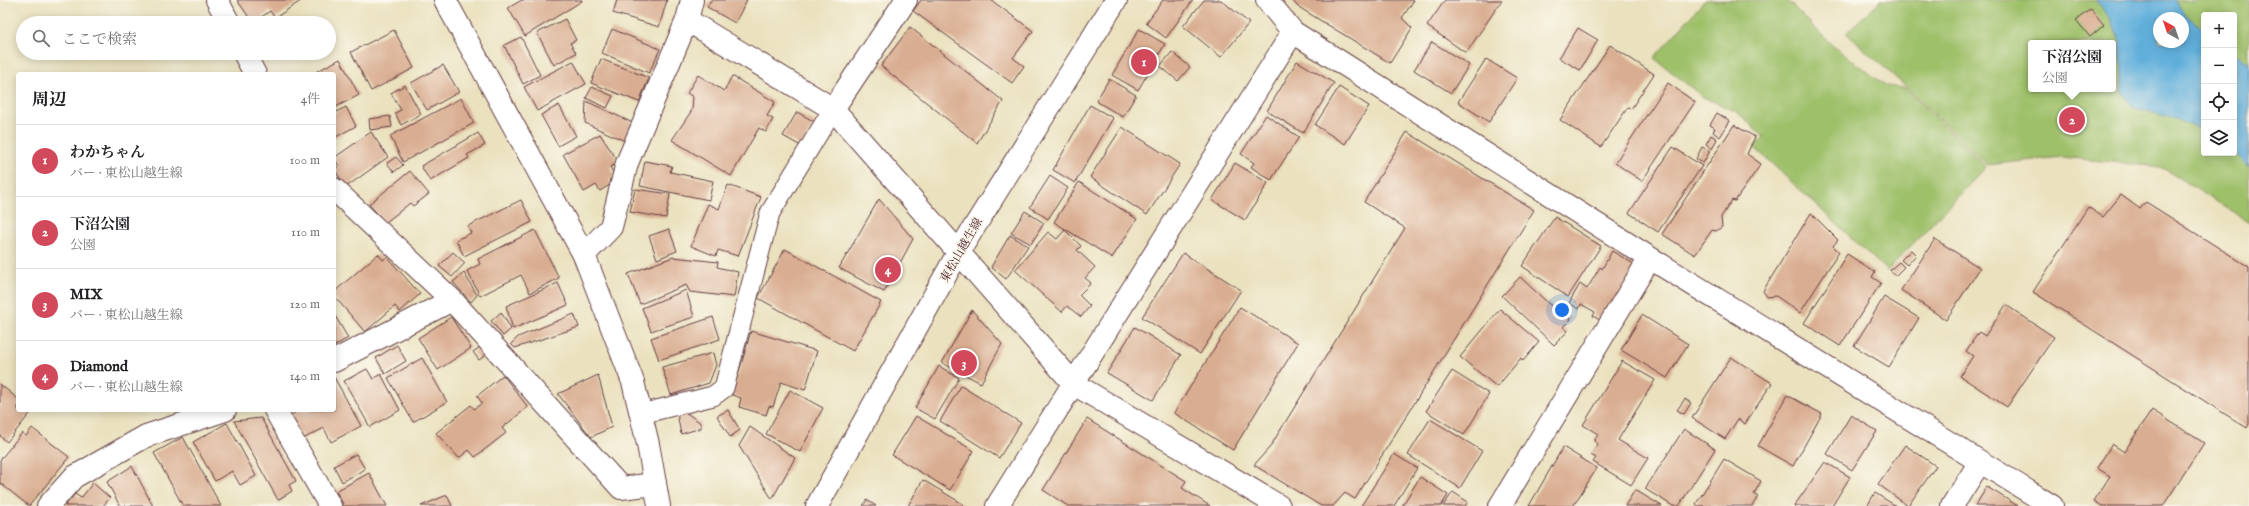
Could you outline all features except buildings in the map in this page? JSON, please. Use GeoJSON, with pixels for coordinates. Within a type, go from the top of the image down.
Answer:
{"type":"FeatureCollection","features":[{"type":"Feature","properties":{"kind":"street"},"geometry":{"type":"LineString","coordinates":[[217,0],[225,16]]}},
{"type":"Feature","properties":{"kind":"street"},"geometry":{"type":"LineString","coordinates":[[445,0],[584,255],[634,382],[659,506]]}},
{"type":"Feature","properties":{"kind":"street"},"geometry":{"type":"LineString","coordinates":[[833,109],[906,0]]}},
{"type":"Feature","properties":{"kind":"street","name":"東松山越生線"},"geometry":{"type":"LineString","coordinates":[[817,506],[958,253],[1116,0]]}},
{"type":"Feature","properties":{"kind":"street"},"geometry":{"type":"LineString","coordinates":[[1268,0],[1293,32],[1650,258],[2052,506]]}},
{"type":"Feature","properties":{"kind":"street"},"geometry":{"type":"LineString","coordinates":[[584,255],[610,227],[627,163],[689,10],[833,109],[1074,384],[1279,506]]}},
{"type":"Feature","properties":{"kind":"street"},"geometry":{"type":"LineString","coordinates":[[998,506],[1293,32]]}},
{"type":"Feature","properties":{"kind":"street"},"geometry":{"type":"LineString","coordinates":[[248,60],[254,72]]}},
{"type":"Feature","properties":{"kind":"street"},"geometry":{"type":"LineString","coordinates":[[336,191],[452,300],[621,488],[655,484]]}},
{"type":"Feature","properties":{"kind":"street"},"geometry":{"type":"LineString","coordinates":[[1500,506],[1650,258]]}},
{"type":"Feature","properties":{"kind":"street"},"geometry":{"type":"LineString","coordinates":[[336,361],[452,300]]}},
{"type":"Feature","properties":{"kind":"street"},"geometry":{"type":"LineString","coordinates":[[48,506],[74,476],[146,436],[219,412]]}},
{"type":"Feature","properties":{"kind":"street"},"geometry":{"type":"LineString","coordinates":[[276,412],[330,506]]}},
{"type":"Feature","properties":{"kind":"street"},"geometry":{"type":"LineString","coordinates":[[1952,506],[1980,462]]}},
{"type":"Feature","properties":{"kind":"lane"},"geometry":{"type":"LineString","coordinates":[[641,414],[713,396],[724,388],[770,213],[833,109]]}},
{"type":"Feature","properties":{"kind":"green space"},"geometry":{"type":"Polygon","coordinates":[[[1705,0],[1787,0],[1834,47],[1887,86],[1905,88],[1986,167],[1887,271],[1754,147],[1764,137],[1737,112],[1703,97],[1654,58],[1705,0]]]}},
{"type":"Feature","properties":{"kind":"green space"},"geometry":{"type":"Polygon","coordinates":[[[1881,0],[2249,0],[2249,222],[2161,167],[2062,157],[1987,165],[1906,87],[1846,33],[1881,0]]]}},
{"type":"Feature","properties":{"kind":"water"},"geometry":{"type":"Polygon","coordinates":[[[2095,0],[2173,0],[2184,12],[2153,12],[2153,48],[2189,48],[2189,18],[2201,27],[2201,130],[2176,119],[2132,107],[2123,93],[2120,41],[2111,19],[2095,0]]]}},
{"type":"Feature","properties":{"kind":"water"},"geometry":{"type":"Polygon","coordinates":[[[2237,54],[2249,64],[2249,167],[2237,155],[2237,54]]]}},
{"type":"Feature","properties":{"kind":"place","name":"わかちゃん"},"geometry":{"type":"Point","coordinates":[1144,62]}},
{"type":"Feature","properties":{"kind":"place","name":"下沼公園"},"geometry":{"type":"Point","coordinates":[2072,120]}},
{"type":"Feature","properties":{"kind":"place","name":"Diamond"},"geometry":{"type":"Point","coordinates":[888,270]}},
{"type":"Feature","properties":{"kind":"place","name":"MIX"},"geometry":{"type":"Point","coordinates":[964,363]}}]}
